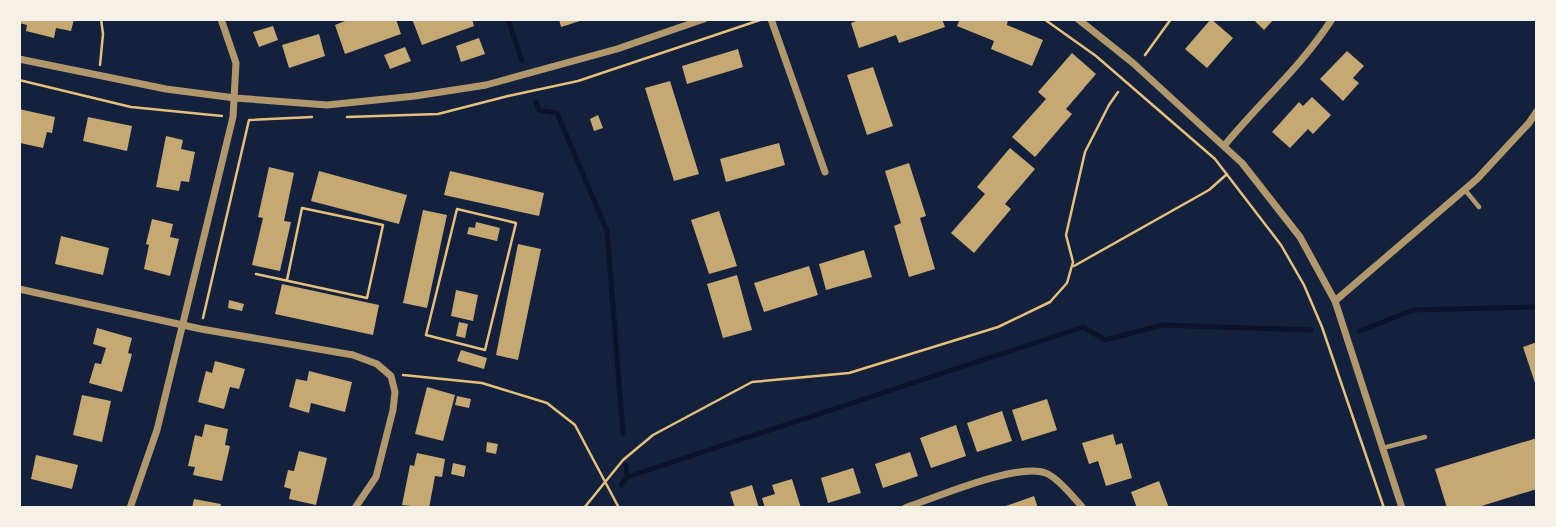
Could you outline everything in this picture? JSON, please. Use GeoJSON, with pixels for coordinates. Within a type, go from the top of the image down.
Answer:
{"type":"FeatureCollection","features":[{"type":"Feature","properties":{"kind":"street"},"geometry":{"type":"LineString","coordinates":[[130,508],[157,430],[233,117],[236,63],[221,19]]}},
{"type":"Feature","properties":{"kind":"street"},"geometry":{"type":"LineString","coordinates":[[19,59],[166,89],[235,98],[327,105],[486,85],[617,49],[704,19]]}},
{"type":"Feature","properties":{"kind":"street"},"geometry":{"type":"LineString","coordinates":[[771,19],[825,172]]}},
{"type":"Feature","properties":{"kind":"street"},"geometry":{"type":"LineString","coordinates":[[1078,19],[1133,63],[1242,163],[1300,237],[1335,301],[1402,508]]}},
{"type":"Feature","properties":{"kind":"street"},"geometry":{"type":"LineString","coordinates":[[1224,146],[1245,120],[1287,78],[1332,19]]}},
{"type":"Feature","properties":{"kind":"street"},"geometry":{"type":"LineString","coordinates":[[1335,301],[1465,189],[1529,123],[1537,111]]}},
{"type":"Feature","properties":{"kind":"street"},"geometry":{"type":"LineString","coordinates":[[19,289],[201,329],[352,355],[377,364],[391,376],[395,392],[393,410],[376,477],[355,508]]}},
{"type":"Feature","properties":{"kind":"street"},"geometry":{"type":"LineString","coordinates":[[905,508],[1007,473],[1032,469],[1048,474],[1083,508]]}},
{"type":"Feature","properties":{"kind":"lane"},"geometry":{"type":"LineString","coordinates":[[1465,189],[1479,207]]}},
{"type":"Feature","properties":{"kind":"lane"},"geometry":{"type":"LineString","coordinates":[[1383,448],[1426,438]]}},
{"type":"Feature","properties":{"kind":"path"},"geometry":{"type":"LineString","coordinates":[[99,77],[103,34],[101,19]]}},
{"type":"Feature","properties":{"kind":"path"},"geometry":{"type":"LineString","coordinates":[[339,117],[438,114],[578,81],[763,19]]}},
{"type":"Feature","properties":{"kind":"path"},"geometry":{"type":"LineString","coordinates":[[1044,19],[1096,56],[1215,159],[1281,245],[1304,285],[1322,327],[1384,508]]}},
{"type":"Feature","properties":{"kind":"path"},"geometry":{"type":"LineString","coordinates":[[1145,55],[1171,19]]}},
{"type":"Feature","properties":{"kind":"path"},"geometry":{"type":"LineString","coordinates":[[19,80],[131,107],[249,120],[315,117]]}},
{"type":"Feature","properties":{"kind":"path"},"geometry":{"type":"LineString","coordinates":[[584,508],[623,460],[653,435],[752,382],[849,373],[998,327],[1050,302],[1067,283],[1072,267],[1066,235],[1085,152],[1118,92]]}},
{"type":"Feature","properties":{"kind":"path"},"geometry":{"type":"LineString","coordinates":[[201,329],[249,120]]}},
{"type":"Feature","properties":{"kind":"path"},"geometry":{"type":"LineString","coordinates":[[1072,267],[1209,190],[1227,174]]}},
{"type":"Feature","properties":{"kind":"path"},"geometry":{"type":"LineString","coordinates":[[256,274],[367,298],[383,225],[302,208],[287,280]]}},
{"type":"Feature","properties":{"kind":"path"},"geometry":{"type":"LineString","coordinates":[[457,209],[516,223],[485,350],[426,335],[457,209]]}},
{"type":"Feature","properties":{"kind":"path"},"geometry":{"type":"LineString","coordinates":[[391,376],[411,374],[482,383],[547,403],[575,425],[619,508]]}},
{"type":"Feature","properties":{"kind":"building"},"geometry":{"type":"Polygon","coordinates":[[[20,19],[74,19],[71,31],[56,28],[54,38],[26,31],[27,25],[19,23],[20,19]]]}},
{"type":"Feature","properties":{"kind":"building"},"geometry":{"type":"Polygon","coordinates":[[[350,19],[396,19],[401,34],[345,54],[335,25],[350,19]]]}},
{"type":"Feature","properties":{"kind":"building"},"geometry":{"type":"Polygon","coordinates":[[[412,19],[472,19],[474,26],[422,45],[412,19]]]}},
{"type":"Feature","properties":{"kind":"building"},"geometry":{"type":"Polygon","coordinates":[[[559,19],[583,19],[583,20],[561,27],[559,19]]]}},
{"type":"Feature","properties":{"kind":"building"},"geometry":{"type":"Polygon","coordinates":[[[861,19],[942,19],[945,27],[899,43],[896,35],[859,48],[851,23],[861,19]]]}},
{"type":"Feature","properties":{"kind":"building"},"geometry":{"type":"Polygon","coordinates":[[[960,19],[1008,19],[1007,25],[1043,40],[1032,66],[991,49],[994,41],[957,26],[960,19]]]}},
{"type":"Feature","properties":{"kind":"building"},"geometry":{"type":"Polygon","coordinates":[[[1211,19],[1233,38],[1207,68],[1185,49],[1211,19]]]}},
{"type":"Feature","properties":{"kind":"building"},"geometry":{"type":"Polygon","coordinates":[[[1253,19],[1274,19],[1264,30],[1253,19]]]}},
{"type":"Feature","properties":{"kind":"building"},"geometry":{"type":"Polygon","coordinates":[[[273,26],[278,40],[259,47],[253,32],[273,26]]]}},
{"type":"Feature","properties":{"kind":"building"},"geometry":{"type":"Polygon","coordinates":[[[319,34],[325,56],[289,68],[282,45],[319,34]]]}},
{"type":"Feature","properties":{"kind":"building"},"geometry":{"type":"Polygon","coordinates":[[[479,38],[485,54],[461,62],[456,46],[479,38]]]}},
{"type":"Feature","properties":{"kind":"building"},"geometry":{"type":"Polygon","coordinates":[[[405,47],[411,61],[390,69],[384,55],[405,47]]]}},
{"type":"Feature","properties":{"kind":"building"},"geometry":{"type":"Polygon","coordinates":[[[738,49],[743,67],[687,84],[682,66],[738,49]]]}},
{"type":"Feature","properties":{"kind":"building"},"geometry":{"type":"Polygon","coordinates":[[[1347,51],[1364,66],[1353,78],[1359,83],[1343,101],[1320,79],[1347,51]]]}},
{"type":"Feature","properties":{"kind":"building"},"geometry":{"type":"Polygon","coordinates":[[[1072,53],[1096,74],[1066,109],[1072,114],[1035,157],[1012,137],[1046,99],[1038,92],[1072,53]]]}},
{"type":"Feature","properties":{"kind":"building"},"geometry":{"type":"Polygon","coordinates":[[[873,67],[893,126],[867,135],[847,75],[873,67]]]}},
{"type":"Feature","properties":{"kind":"building"},"geometry":{"type":"Polygon","coordinates":[[[670,81],[699,174],[674,181],[645,88],[670,81]]]}},
{"type":"Feature","properties":{"kind":"building"},"geometry":{"type":"Polygon","coordinates":[[[1312,97],[1331,115],[1313,134],[1308,129],[1290,148],[1272,132],[1299,102],[1303,106],[1312,97]]]}},
{"type":"Feature","properties":{"kind":"building"},"geometry":{"type":"Polygon","coordinates":[[[19,109],[55,117],[52,133],[47,132],[43,148],[20,143],[19,109]]]}},
{"type":"Feature","properties":{"kind":"building"},"geometry":{"type":"Polygon","coordinates":[[[598,115],[603,128],[594,131],[590,119],[598,115]]]}},
{"type":"Feature","properties":{"kind":"building"},"geometry":{"type":"Polygon","coordinates":[[[88,117],[132,126],[127,151],[83,141],[88,117]]]}},
{"type":"Feature","properties":{"kind":"building"},"geometry":{"type":"Polygon","coordinates":[[[166,136],[183,140],[181,149],[195,152],[189,182],[181,181],[179,191],[156,187],[166,136]]]}},
{"type":"Feature","properties":{"kind":"building"},"geometry":{"type":"Polygon","coordinates":[[[779,143],[785,165],[726,182],[720,159],[779,143]]]}},
{"type":"Feature","properties":{"kind":"building"},"geometry":{"type":"Polygon","coordinates":[[[1010,148],[1035,169],[1005,204],[1011,209],[974,253],[951,233],[985,194],[977,187],[1010,148]]]}},
{"type":"Feature","properties":{"kind":"building"},"geometry":{"type":"Polygon","coordinates":[[[909,163],[926,216],[920,218],[935,269],[909,277],[894,226],[901,223],[885,171],[909,163]]]}},
{"type":"Feature","properties":{"kind":"building"},"geometry":{"type":"Polygon","coordinates":[[[269,167],[294,173],[284,221],[291,222],[280,271],[252,265],[263,218],[258,217],[269,167]]]}},
{"type":"Feature","properties":{"kind":"building"},"geometry":{"type":"Polygon","coordinates":[[[319,171],[407,195],[399,224],[311,201],[319,171]]]}},
{"type":"Feature","properties":{"kind":"building"},"geometry":{"type":"Polygon","coordinates":[[[450,171],[544,193],[539,216],[444,195],[450,171]]]}},
{"type":"Feature","properties":{"kind":"building"},"geometry":{"type":"Polygon","coordinates":[[[423,210],[447,215],[427,308],[403,303],[423,210]]]}},
{"type":"Feature","properties":{"kind":"building"},"geometry":{"type":"Polygon","coordinates":[[[719,211],[737,266],[709,274],[691,220],[719,211]]]}},
{"type":"Feature","properties":{"kind":"building"},"geometry":{"type":"Polygon","coordinates":[[[152,219],[173,224],[170,237],[179,239],[170,276],[144,269],[152,219]]]}},
{"type":"Feature","properties":{"kind":"building"},"geometry":{"type":"Polygon","coordinates":[[[476,222],[500,228],[497,241],[467,234],[469,227],[475,228],[476,222]]]}},
{"type":"Feature","properties":{"kind":"building"},"geometry":{"type":"Polygon","coordinates":[[[61,236],[109,248],[103,275],[55,264],[61,236]]]}},
{"type":"Feature","properties":{"kind":"building"},"geometry":{"type":"Polygon","coordinates":[[[518,244],[541,249],[518,360],[496,355],[518,244]]]}},
{"type":"Feature","properties":{"kind":"building"},"geometry":{"type":"Polygon","coordinates":[[[864,250],[872,277],[826,290],[819,264],[864,250]]]}},
{"type":"Feature","properties":{"kind":"building"},"geometry":{"type":"Polygon","coordinates":[[[809,266],[818,295],[764,312],[754,283],[809,266]]]}},
{"type":"Feature","properties":{"kind":"building"},"geometry":{"type":"Polygon","coordinates":[[[737,275],[752,330],[723,338],[707,284],[737,275]]]}},
{"type":"Feature","properties":{"kind":"building"},"geometry":{"type":"Polygon","coordinates":[[[282,284],[379,305],[373,335],[275,314],[282,284]]]}},
{"type":"Feature","properties":{"kind":"building"},"geometry":{"type":"Polygon","coordinates":[[[456,290],[478,295],[473,321],[451,316],[456,290]]]}},
{"type":"Feature","properties":{"kind":"building"},"geometry":{"type":"Polygon","coordinates":[[[229,300],[244,304],[242,311],[228,308],[229,300]]]}},
{"type":"Feature","properties":{"kind":"building"},"geometry":{"type":"Polygon","coordinates":[[[459,322],[468,324],[465,338],[456,336],[459,322]]]}},
{"type":"Feature","properties":{"kind":"building"},"geometry":{"type":"Polygon","coordinates":[[[97,328],[132,338],[128,353],[132,354],[122,392],[89,383],[95,363],[101,364],[106,348],[93,344],[97,328]]]}},
{"type":"Feature","properties":{"kind":"building"},"geometry":{"type":"Polygon","coordinates":[[[1537,342],[1537,386],[1536,386],[1523,347],[1537,342]]]}},
{"type":"Feature","properties":{"kind":"building"},"geometry":{"type":"Polygon","coordinates":[[[461,350],[487,358],[484,369],[457,361],[461,350]]]}},
{"type":"Feature","properties":{"kind":"building"},"geometry":{"type":"Polygon","coordinates":[[[215,361],[245,369],[239,389],[230,387],[224,409],[198,402],[206,371],[212,373],[215,361]]]}},
{"type":"Feature","properties":{"kind":"building"},"geometry":{"type":"Polygon","coordinates":[[[309,371],[352,382],[345,412],[311,403],[309,413],[289,407],[296,379],[307,381],[309,371]]]}},
{"type":"Feature","properties":{"kind":"building"},"geometry":{"type":"Polygon","coordinates":[[[427,387],[455,395],[443,441],[415,434],[427,387]]]}},
{"type":"Feature","properties":{"kind":"building"},"geometry":{"type":"Polygon","coordinates":[[[82,395],[111,401],[102,442],[73,435],[82,395]]]}},
{"type":"Feature","properties":{"kind":"building"},"geometry":{"type":"Polygon","coordinates":[[[457,396],[471,399],[469,408],[455,405],[457,396]]]}},
{"type":"Feature","properties":{"kind":"building"},"geometry":{"type":"Polygon","coordinates":[[[1047,399],[1057,430],[1022,441],[1012,410],[1047,399]]]}},
{"type":"Feature","properties":{"kind":"building"},"geometry":{"type":"Polygon","coordinates":[[[1002,411],[1012,441],[977,452],[967,423],[1002,411]]]}},
{"type":"Feature","properties":{"kind":"building"},"geometry":{"type":"Polygon","coordinates":[[[205,424],[228,429],[225,445],[230,446],[222,481],[193,475],[195,467],[188,466],[195,435],[202,437],[205,424]]]}},
{"type":"Feature","properties":{"kind":"building"},"geometry":{"type":"Polygon","coordinates":[[[956,425],[966,456],[931,468],[920,438],[956,425]]]}},
{"type":"Feature","properties":{"kind":"building"},"geometry":{"type":"Polygon","coordinates":[[[1113,434],[1116,445],[1122,443],[1132,478],[1106,486],[1098,461],[1089,464],[1082,443],[1113,434]]]}},
{"type":"Feature","properties":{"kind":"building"},"geometry":{"type":"Polygon","coordinates":[[[1537,438],[1537,489],[1475,508],[1447,508],[1435,469],[1537,438]]]}},
{"type":"Feature","properties":{"kind":"building"},"geometry":{"type":"Polygon","coordinates":[[[487,442],[498,444],[496,454],[486,452],[487,442]]]}},
{"type":"Feature","properties":{"kind":"building"},"geometry":{"type":"Polygon","coordinates":[[[299,451],[327,458],[316,505],[289,499],[291,489],[284,487],[288,470],[294,471],[299,451]]]}},
{"type":"Feature","properties":{"kind":"building"},"geometry":{"type":"Polygon","coordinates":[[[910,452],[918,476],[883,488],[875,464],[910,452]]]}},
{"type":"Feature","properties":{"kind":"building"},"geometry":{"type":"Polygon","coordinates":[[[417,453],[445,459],[442,477],[435,476],[429,508],[402,505],[410,465],[414,466],[417,453]]]}},
{"type":"Feature","properties":{"kind":"building"},"geometry":{"type":"Polygon","coordinates":[[[36,455],[78,465],[72,489],[31,479],[36,455]]]}},
{"type":"Feature","properties":{"kind":"building"},"geometry":{"type":"Polygon","coordinates":[[[453,463],[466,466],[464,477],[451,474],[453,463]]]}},
{"type":"Feature","properties":{"kind":"building"},"geometry":{"type":"Polygon","coordinates":[[[853,468],[861,493],[828,503],[821,478],[853,468]]]}},
{"type":"Feature","properties":{"kind":"building"},"geometry":{"type":"Polygon","coordinates":[[[792,479],[801,508],[765,508],[762,498],[775,494],[772,485],[792,479]]]}},
{"type":"Feature","properties":{"kind":"building"},"geometry":{"type":"Polygon","coordinates":[[[1159,481],[1169,508],[1137,508],[1131,492],[1159,481]]]}},
{"type":"Feature","properties":{"kind":"building"},"geometry":{"type":"Polygon","coordinates":[[[752,485],[759,508],[735,508],[730,492],[752,485]]]}},
{"type":"Feature","properties":{"kind":"building"},"geometry":{"type":"Polygon","coordinates":[[[1034,496],[1038,508],[1003,508],[1003,507],[1034,496]]]}},
{"type":"Feature","properties":{"kind":"building"},"geometry":{"type":"Polygon","coordinates":[[[194,499],[221,504],[220,508],[192,508],[194,499]]]}},
{"type":"Feature","properties":{"kind":"waterway"},"geometry":{"type":"LineString","coordinates":[[508,19],[522,61]]}},
{"type":"Feature","properties":{"kind":"waterway"},"geometry":{"type":"LineString","coordinates":[[536,102],[539,110],[557,113],[607,231],[623,433]]}},
{"type":"Feature","properties":{"kind":"waterway"},"geometry":{"type":"LineString","coordinates":[[1360,331],[1413,310],[1537,307]]}},
{"type":"Feature","properties":{"kind":"waterway"},"geometry":{"type":"LineString","coordinates":[[621,485],[627,477],[1083,327],[1105,340],[1162,325],[1311,330]]}},
{"type":"Feature","properties":{"kind":"waterway"},"geometry":{"type":"LineString","coordinates":[[626,465],[627,477]]}}]}
